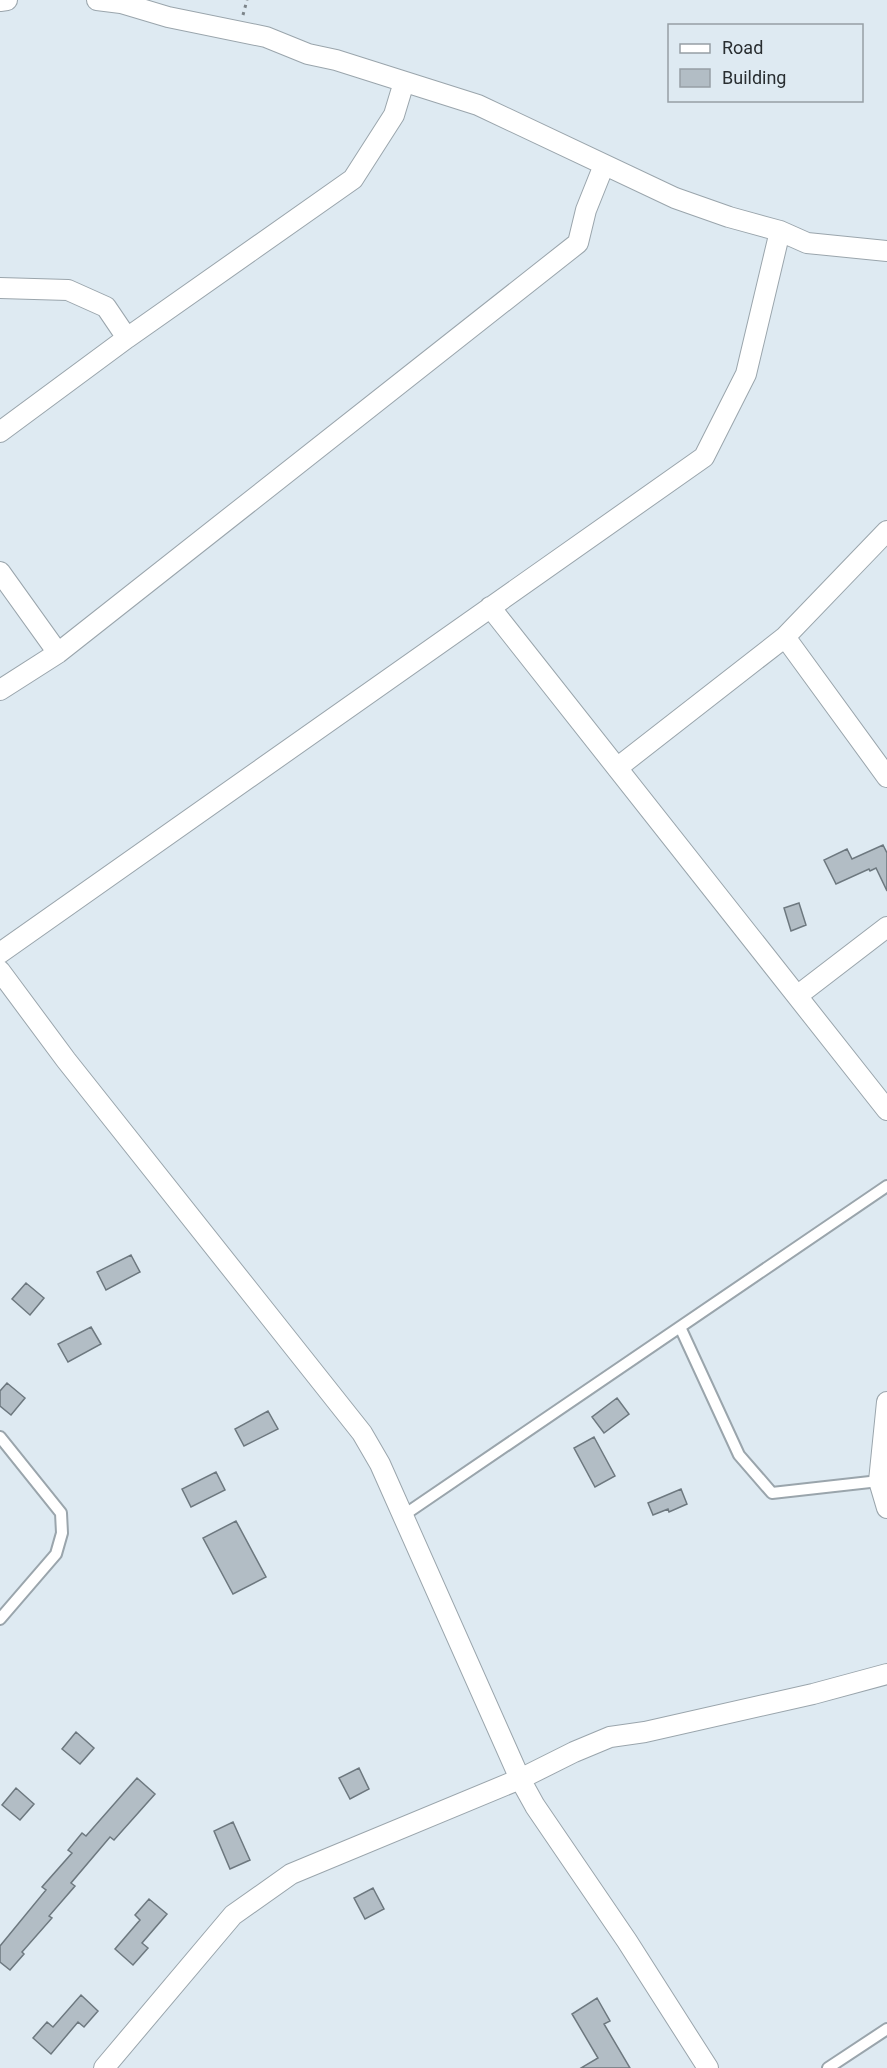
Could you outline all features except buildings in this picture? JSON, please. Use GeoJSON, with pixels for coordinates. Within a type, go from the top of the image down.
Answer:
{"type":"FeatureCollection","features":[{"type":"Feature","properties":{"kind":"street"},"geometry":{"type":"LineString","coordinates":[[0,1],[7,0]]}},
{"type":"Feature","properties":{"kind":"street"},"geometry":{"type":"LineString","coordinates":[[97,0],[121,3],[168,17],[266,37],[308,54],[336,60],[478,105],[675,198],[729,217],[780,231],[807,243],[887,251]]}},
{"type":"Feature","properties":{"kind":"street"},"geometry":{"type":"LineString","coordinates":[[0,432],[127,338],[353,179],[394,115],[404,82]]}},
{"type":"Feature","properties":{"kind":"street"},"geometry":{"type":"LineString","coordinates":[[0,690],[58,653],[578,243],[586,210],[604,165]]}},
{"type":"Feature","properties":{"kind":"street"},"geometry":{"type":"LineString","coordinates":[[0,953],[704,457],[746,374],[780,231]]}},
{"type":"Feature","properties":{"kind":"street"},"geometry":{"type":"LineString","coordinates":[[0,288],[68,290],[106,307],[127,338]]}},
{"type":"Feature","properties":{"kind":"street"},"geometry":{"type":"LineString","coordinates":[[617,768],[785,637],[887,531]]}},
{"type":"Feature","properties":{"kind":"street"},"geometry":{"type":"LineString","coordinates":[[0,572],[58,653]]}},
{"type":"Feature","properties":{"kind":"street"},"geometry":{"type":"LineString","coordinates":[[490,607],[887,1110]]}},
{"type":"Feature","properties":{"kind":"street"},"geometry":{"type":"LineString","coordinates":[[785,637],[887,777]]}},
{"type":"Feature","properties":{"kind":"street"},"geometry":{"type":"LineString","coordinates":[[797,996],[887,927]]}},
{"type":"Feature","properties":{"kind":"street"},"geometry":{"type":"LineString","coordinates":[[0,971],[81,1078],[362,1433],[380,1464],[404,1515],[520,1779],[535,1806],[627,1941],[708,2068]]}},
{"type":"Feature","properties":{"kind":"street"},"geometry":{"type":"LineString","coordinates":[[887,1402],[879,1481],[887,1508]]}},
{"type":"Feature","properties":{"kind":"street"},"geometry":{"type":"LineString","coordinates":[[104,2068],[233,1915],[291,1874],[520,1779],[610,1737],[723,1715],[887,1674]]}},
{"type":"Feature","properties":{"kind":"lane"},"geometry":{"type":"LineString","coordinates":[[404,1515],[887,1186]]}},
{"type":"Feature","properties":{"kind":"lane"},"geometry":{"type":"LineString","coordinates":[[680,1327],[739,1455],[772,1493],[879,1481]]}},
{"type":"Feature","properties":{"kind":"lane"},"geometry":{"type":"LineString","coordinates":[[0,1437],[61,1513],[62,1533],[56,1554],[0,1619]]}},
{"type":"Feature","properties":{"kind":"lane"},"geometry":{"type":"LineString","coordinates":[[828,2068],[887,2029]]}}]}
